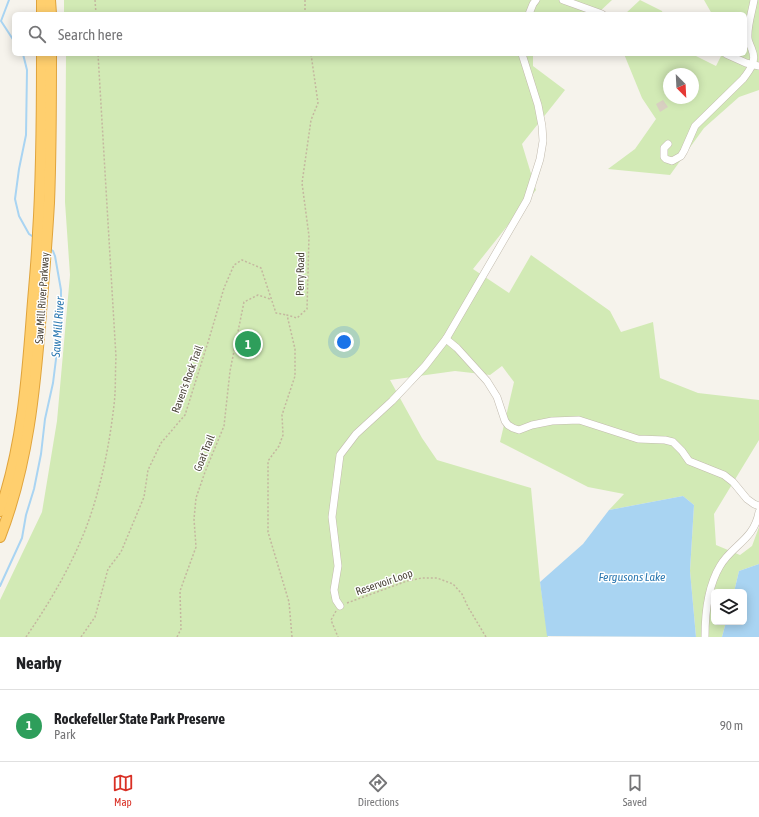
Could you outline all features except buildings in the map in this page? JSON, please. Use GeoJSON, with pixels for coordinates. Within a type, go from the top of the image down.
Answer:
{"type":"FeatureCollection","features":[{"type":"Feature","properties":{"kind":"highway"},"geometry":{"type":"LineString","coordinates":[[42,0],[42,12]]}},
{"type":"Feature","properties":{"kind":"highway"},"geometry":{"type":"LineString","coordinates":[[50,0],[50,12]]}},
{"type":"Feature","properties":{"kind":"highway","name":"Saw Mill River Parkway"},"geometry":{"type":"LineString","coordinates":[[42,56],[41,174],[43,236]]}},
{"type":"Feature","properties":{"kind":"highway","name":"Saw Mill River Parkway"},"geometry":{"type":"LineString","coordinates":[[0,511],[16,453],[24,403],[43,236],[50,165],[51,56]]}},
{"type":"Feature","properties":{"kind":"highway","name":"Saw Mill River Parkway"},"geometry":{"type":"LineString","coordinates":[[0,537],[18,481],[29,431],[36,374],[41,250]]}},
{"type":"Feature","properties":{"kind":"highway"},"geometry":{"type":"LineString","coordinates":[[0,500],[10,477]]}},
{"type":"Feature","properties":{"kind":"lane"},"geometry":{"type":"LineString","coordinates":[[530,12],[536,0]]}},
{"type":"Feature","properties":{"kind":"lane"},"geometry":{"type":"LineString","coordinates":[[562,0],[596,12]]}},
{"type":"Feature","properties":{"kind":"lane"},"geometry":{"type":"LineString","coordinates":[[747,34],[754,0]]}},
{"type":"Feature","properties":{"kind":"lane"},"geometry":{"type":"LineString","coordinates":[[747,44],[754,55],[756,65]]}},
{"type":"Feature","properties":{"kind":"lane"},"geometry":{"type":"LineString","coordinates":[[340,606],[336,600],[334,590],[338,566],[332,518],[340,455],[356,434],[392,401],[425,366],[446,339],[526,200],[540,159],[543,141],[542,126],[538,105],[523,56]]}},
{"type":"Feature","properties":{"kind":"lane"},"geometry":{"type":"LineString","coordinates":[[734,56],[756,65]]}},
{"type":"Feature","properties":{"kind":"lane"},"geometry":{"type":"LineString","coordinates":[[668,144],[664,148],[664,157],[672,161],[677,159],[684,151],[695,126],[756,65]]}},
{"type":"Feature","properties":{"kind":"lane"},"geometry":{"type":"LineString","coordinates":[[446,339],[457,348],[487,381],[497,397],[505,421],[513,428],[518,430],[532,425],[552,421],[579,420],[638,439],[665,440],[673,442],[689,460],[724,475],[733,482],[747,499],[759,506]]}},
{"type":"Feature","properties":{"kind":"lane"},"geometry":{"type":"LineString","coordinates":[[705,637],[705,618],[714,578],[720,565],[728,555],[740,545],[751,532],[757,521],[759,512]]}},
{"type":"Feature","properties":{"kind":"path"},"geometry":{"type":"LineString","coordinates":[[95,0],[96,12]]}},
{"type":"Feature","properties":{"kind":"path"},"geometry":{"type":"LineString","coordinates":[[305,0],[306,12]]}},
{"type":"Feature","properties":{"kind":"path"},"geometry":{"type":"LineString","coordinates":[[26,637],[41,615],[84,533],[97,493],[106,455],[114,404],[116,356],[98,56]]}},
{"type":"Feature","properties":{"kind":"path","name":"Perry Road"},"geometry":{"type":"LineString","coordinates":[[286,315],[297,318],[307,309],[309,236],[302,183],[311,120],[318,103],[310,56]]}},
{"type":"Feature","properties":{"kind":"path","name":"Raven's Rock Trail"},"geometry":{"type":"LineString","coordinates":[[81,637],[95,617],[108,568],[120,552],[144,497],[148,470],[161,443],[185,415],[224,288],[234,265],[242,260],[261,268],[276,313],[286,315]]}},
{"type":"Feature","properties":{"kind":"path","name":"Goat Trail"},"geometry":{"type":"LineString","coordinates":[[177,637],[181,629],[180,591],[196,547],[194,519],[196,498],[224,426],[230,371],[244,302],[258,295],[272,300]]}},
{"type":"Feature","properties":{"kind":"path"},"geometry":{"type":"LineString","coordinates":[[286,315],[295,349],[295,376],[282,414],[283,435],[279,446],[268,461],[268,532],[289,602],[292,637]]}},
{"type":"Feature","properties":{"kind":"path","name":"Reservoir Loop"},"geometry":{"type":"LineString","coordinates":[[340,606],[407,581],[422,578],[437,578],[453,584],[462,594],[468,608],[486,637]]}},
{"type":"Feature","properties":{"kind":"path"},"geometry":{"type":"LineString","coordinates":[[338,637],[331,620],[340,606]]}},
{"type":"Feature","properties":{"kind":"green space"},"geometry":{"type":"Polygon","coordinates":[[[64,0],[612,0],[599,12],[64,12],[64,0]]]}},
{"type":"Feature","properties":{"kind":"green space"},"geometry":{"type":"Polygon","coordinates":[[[640,0],[662,12],[627,12],[640,0]]]}},
{"type":"Feature","properties":{"kind":"green space"},"geometry":{"type":"Polygon","coordinates":[[[704,0],[759,0],[759,90],[739,97],[704,128],[670,175],[608,169],[635,149],[656,119],[642,98],[625,56],[696,56],[716,66],[721,56],[747,56],[747,12],[711,12],[704,0]]]}},
{"type":"Feature","properties":{"kind":"green space"},"geometry":{"type":"Polygon","coordinates":[[[66,56],[533,56],[533,66],[565,90],[522,144],[536,190],[473,269],[509,293],[531,255],[610,311],[621,332],[653,322],[660,378],[698,393],[759,400],[759,440],[714,514],[716,545],[740,555],[752,546],[759,527],[759,564],[739,571],[735,589],[711,589],[711,625],[725,625],[722,637],[696,637],[690,571],[694,505],[683,496],[609,510],[624,494],[588,487],[500,442],[514,382],[502,366],[490,375],[455,371],[390,380],[422,438],[437,460],[531,488],[540,582],[548,637],[0,637],[0,600],[42,512],[57,421],[70,275],[65,202],[66,56]]]}},
{"type":"Feature","properties":{"kind":"water","name":"Fergusons Lake"},"geometry":{"type":"Polygon","coordinates":[[[683,496],[694,505],[690,571],[696,637],[547,636],[540,582],[583,544],[609,510],[683,496]]]}},
{"type":"Feature","properties":{"kind":"water"},"geometry":{"type":"Polygon","coordinates":[[[759,564],[759,637],[722,637],[725,625],[747,625],[747,589],[735,589],[739,571],[759,564]]]}},
{"type":"Feature","properties":{"kind":"waterway","name":"Saw Mill River"},"geometry":{"type":"LineString","coordinates":[[9,0],[1,21],[12,38]]}},
{"type":"Feature","properties":{"kind":"waterway","name":"Saw Mill River"},"geometry":{"type":"LineString","coordinates":[[24,56],[27,70],[26,135],[15,199],[19,216],[29,234],[35,238]]}},
{"type":"Feature","properties":{"kind":"waterway","name":"Saw Mill River"},"geometry":{"type":"LineString","coordinates":[[0,586],[22,538],[26,515],[34,489],[41,454],[45,419],[53,383],[61,319],[61,290],[55,256],[53,251],[50,249]]}},
{"type":"Feature","properties":{"kind":"place","name":"Rockefeller State Park Preserve"},"geometry":{"type":"Point","coordinates":[248,344]}}]}
